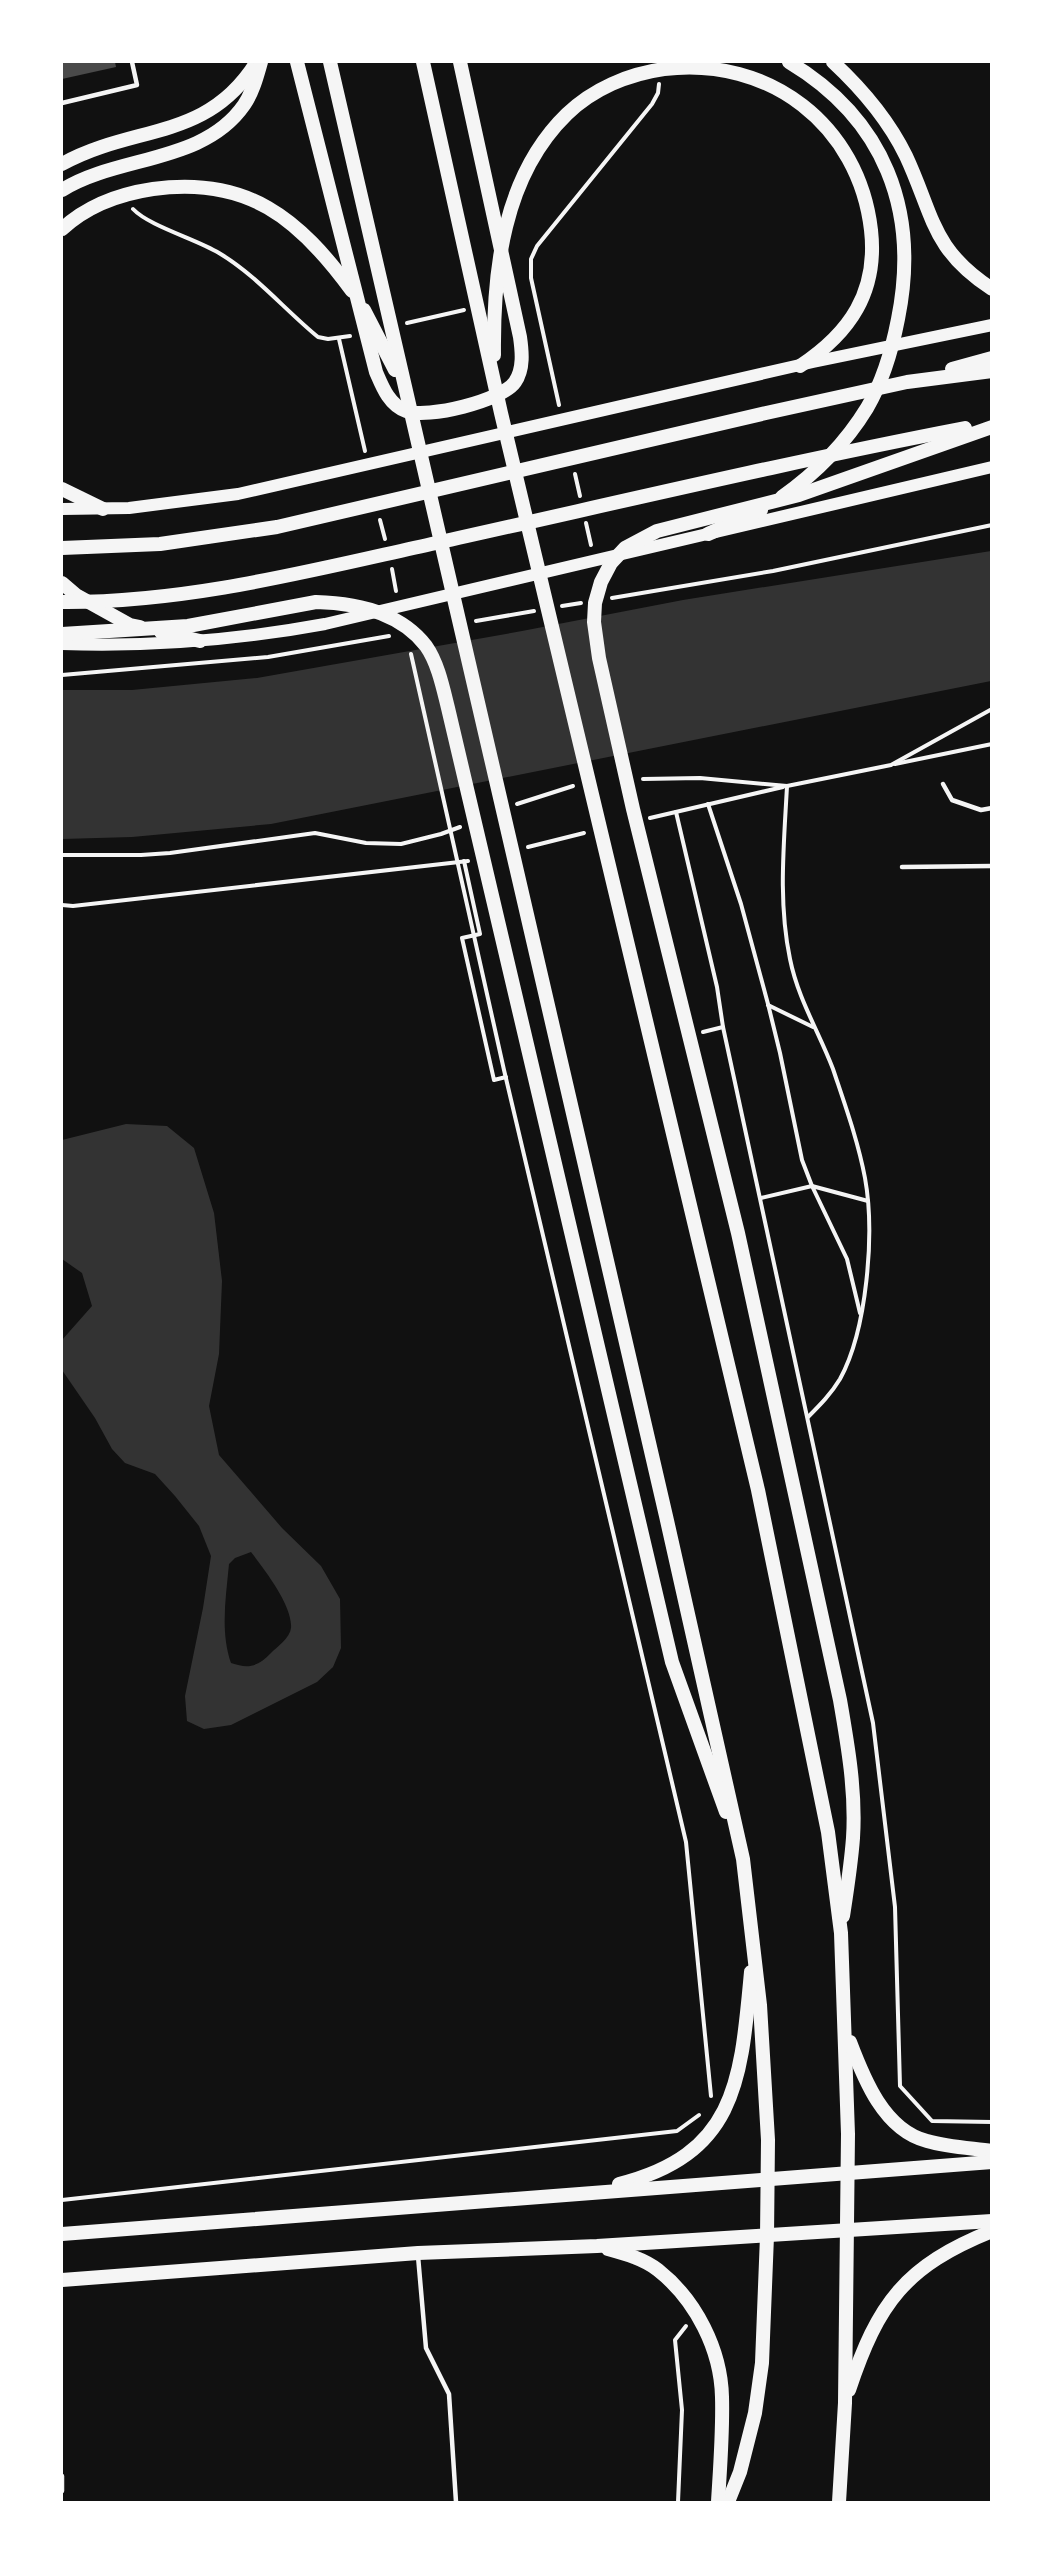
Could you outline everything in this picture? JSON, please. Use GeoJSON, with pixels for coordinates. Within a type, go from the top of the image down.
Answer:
{"type":"FeatureCollection","features":[{"type":"Feature","properties":{"kind":"main road"},"geometry":{"type":"LineString","coordinates":[[62,164],[100,147],[180,126],[199,117],[230,96],[259,62]]}},
{"type":"Feature","properties":{"kind":"main road"},"geometry":{"type":"LineString","coordinates":[[62,190],[90,175],[178,150],[212,135],[231,120],[244,104],[255,83],[259,62]]}},
{"type":"Feature","properties":{"kind":"main road"},"geometry":{"type":"LineString","coordinates":[[297,62],[376,372],[384,391],[394,403],[405,411],[420,413],[494,397],[507,391],[516,381],[521,368],[520,337],[460,62]]}},
{"type":"Feature","properties":{"kind":"main road"},"geometry":{"type":"LineString","coordinates":[[330,62],[743,1859],[753,1940],[766,2108],[767,2236],[761,2373],[755,2413],[740,2472],[728,2502]]}},
{"type":"Feature","properties":{"kind":"main road"},"geometry":{"type":"LineString","coordinates":[[423,62],[501,413],[758,1490],[828,1832],[841,1933],[849,2173],[845,2403],[839,2502]]}},
{"type":"Feature","properties":{"kind":"main road"},"geometry":{"type":"LineString","coordinates":[[708,534],[745,519],[783,496],[803,481],[839,447],[867,408],[878,386],[890,354],[901,306],[905,256],[900,214],[889,172],[880,152],[839,98],[823,83],[789,62]]}},
{"type":"Feature","properties":{"kind":"main road"},"geometry":{"type":"LineString","coordinates":[[833,62],[862,90],[892,130],[906,155],[940,240],[971,275],[992,289]]}},
{"type":"Feature","properties":{"kind":"main road"},"geometry":{"type":"LineString","coordinates":[[501,413],[494,361],[494,314],[506,228],[517,194],[529,166],[547,138],[567,115],[590,96],[617,81],[646,72],[677,68],[705,68],[733,72],[761,80],[806,108],[829,129],[847,154],[861,184],[869,215],[873,243],[871,270],[865,293],[848,324],[822,351],[800,366]]}},
{"type":"Feature","properties":{"kind":"main road"},"geometry":{"type":"LineString","coordinates":[[62,228],[93,207],[116,197],[140,191],[193,185],[222,189],[250,198],[276,212],[303,233],[351,290],[392,360],[414,426]]}},
{"type":"Feature","properties":{"kind":"main road"},"geometry":{"type":"LineString","coordinates":[[62,509],[103,509],[193,501],[291,484],[800,366],[992,325]]}},
{"type":"Feature","properties":{"kind":"main road"},"geometry":{"type":"LineString","coordinates":[[62,548],[160,544],[277,527],[907,382],[992,358]]}},
{"type":"Feature","properties":{"kind":"main road"},"geometry":{"type":"LineString","coordinates":[[907,382],[992,371]]}},
{"type":"Feature","properties":{"kind":"main road"},"geometry":{"type":"LineString","coordinates":[[841,1933],[851,1860],[853,1806],[852,1773],[840,1700],[738,1233],[635,815],[599,658],[594,622],[595,603],[601,582],[611,563],[625,548],[657,531],[799,495],[992,425]]}},
{"type":"Feature","properties":{"kind":"main road"},"geometry":{"type":"LineString","coordinates":[[62,602],[106,602],[149,598],[296,574],[880,445],[992,425]]}},
{"type":"Feature","properties":{"kind":"main road"},"geometry":{"type":"LineString","coordinates":[[62,644],[125,645],[273,634],[325,624],[992,467]]}},
{"type":"Feature","properties":{"kind":"main road"},"geometry":{"type":"LineString","coordinates":[[62,489],[103,509]]}},
{"type":"Feature","properties":{"kind":"main road"},"geometry":{"type":"LineString","coordinates":[[62,583],[76,595],[130,625],[200,641]]}},
{"type":"Feature","properties":{"kind":"main road"},"geometry":{"type":"LineString","coordinates":[[62,634],[188,626],[316,602],[357,606],[386,615],[404,624],[426,647],[446,697],[672,1662],[683,1698],[743,1859]]}},
{"type":"Feature","properties":{"kind":"main road"},"geometry":{"type":"LineString","coordinates":[[580,2194],[641,2178],[669,2165],[690,2152],[709,2134],[724,2112],[734,2090],[740,2067],[753,1940]]}},
{"type":"Feature","properties":{"kind":"main road"},"geometry":{"type":"LineString","coordinates":[[846,2032],[870,2089],[898,2125],[925,2141],[992,2151]]}},
{"type":"Feature","properties":{"kind":"main road"},"geometry":{"type":"LineString","coordinates":[[62,2234],[992,2162]]}},
{"type":"Feature","properties":{"kind":"main road"},"geometry":{"type":"LineString","coordinates":[[62,2280],[418,2253],[597,2246],[992,2221]]}},
{"type":"Feature","properties":{"kind":"main road"},"geometry":{"type":"LineString","coordinates":[[845,2403],[861,2354],[878,2321],[897,2292],[915,2273],[937,2256],[992,2231]]}},
{"type":"Feature","properties":{"kind":"main road"},"geometry":{"type":"LineString","coordinates":[[597,2246],[633,2256],[658,2270],[678,2289],[697,2313],[708,2335],[717,2363],[722,2395],[718,2502]]}},
{"type":"Feature","properties":{"kind":"lane"},"geometry":{"type":"LineString","coordinates":[[62,103],[137,85],[132,62]]}},
{"type":"Feature","properties":{"kind":"lane"},"geometry":{"type":"LineString","coordinates":[[943,784],[952,800],[981,810],[992,808]]}},
{"type":"Feature","properties":{"kind":"lane"},"geometry":{"type":"LineString","coordinates":[[902,867],[992,866]]}},
{"type":"Feature","properties":{"kind":"lane"},"geometry":{"type":"LineString","coordinates":[[418,2253],[426,2348],[449,2394],[456,2502]]}},
{"type":"Feature","properties":{"kind":"lane"},"geometry":{"type":"LineString","coordinates":[[62,2476],[62,2491]]}},
{"type":"Feature","properties":{"kind":"path"},"geometry":{"type":"LineString","coordinates":[[559,405],[531,278],[531,259],[537,246],[652,104],[658,93],[659,84]]}},
{"type":"Feature","properties":{"kind":"path"},"geometry":{"type":"LineString","coordinates":[[126,202],[142,217],[191,237],[221,254],[318,337],[339,339],[367,460]]}},
{"type":"Feature","properties":{"kind":"path"},"geometry":{"type":"LineString","coordinates":[[406,323],[473,308]]}},
{"type":"Feature","properties":{"kind":"path"},"geometry":{"type":"LineString","coordinates":[[380,517],[385,540]]}},
{"type":"Feature","properties":{"kind":"path"},"geometry":{"type":"LineString","coordinates":[[608,598],[773,571],[992,525]]}},
{"type":"Feature","properties":{"kind":"path"},"geometry":{"type":"LineString","coordinates":[[390,563],[398,598]]}},
{"type":"Feature","properties":{"kind":"path"},"geometry":{"type":"LineString","coordinates":[[561,606],[584,603]]}},
{"type":"Feature","properties":{"kind":"path"},"geometry":{"type":"LineString","coordinates":[[467,622],[537,610]]}},
{"type":"Feature","properties":{"kind":"path"},"geometry":{"type":"LineString","coordinates":[[62,675],[268,657],[397,635]]}},
{"type":"Feature","properties":{"kind":"path"},"geometry":{"type":"LineString","coordinates":[[408,643],[504,1071],[686,1842],[711,2096],[707,2103]]}},
{"type":"Feature","properties":{"kind":"path"},"geometry":{"type":"LineString","coordinates":[[891,765],[992,709]]}},
{"type":"Feature","properties":{"kind":"path"},"geometry":{"type":"LineString","coordinates":[[635,815],[676,812],[787,786],[992,744]]}},
{"type":"Feature","properties":{"kind":"path"},"geometry":{"type":"LineString","coordinates":[[633,779],[700,778],[787,786]]}},
{"type":"Feature","properties":{"kind":"path"},"geometry":{"type":"LineString","coordinates":[[507,808],[552,791],[579,784]]}},
{"type":"Feature","properties":{"kind":"path"},"geometry":{"type":"LineString","coordinates":[[787,786],[782,888],[785,922],[795,977],[852,1125],[868,1201],[868,1254],[861,1317],[841,1377],[828,1397],[808,1417]]}},
{"type":"Feature","properties":{"kind":"path"},"geometry":{"type":"LineString","coordinates":[[708,804],[741,904],[768,1004],[800,1150],[812,1186],[847,1259],[861,1317]]}},
{"type":"Feature","properties":{"kind":"path"},"geometry":{"type":"LineString","coordinates":[[676,812],[717,987],[723,1027],[873,1723],[895,1906],[900,2086],[932,2121],[992,2122]]}},
{"type":"Feature","properties":{"kind":"path"},"geometry":{"type":"LineString","coordinates":[[62,855],[170,853],[315,832],[366,843],[401,844],[441,834],[463,825]]}},
{"type":"Feature","properties":{"kind":"path"},"geometry":{"type":"LineString","coordinates":[[527,847],[592,831]]}},
{"type":"Feature","properties":{"kind":"path"},"geometry":{"type":"LineString","coordinates":[[62,904],[73,906],[483,857]]}},
{"type":"Feature","properties":{"kind":"path"},"geometry":{"type":"LineString","coordinates":[[464,861],[480,934],[462,938],[494,1080],[506,1077]]}},
{"type":"Feature","properties":{"kind":"path"},"geometry":{"type":"LineString","coordinates":[[768,1004],[813,1027]]}},
{"type":"Feature","properties":{"kind":"path"},"geometry":{"type":"LineString","coordinates":[[702,1026],[703,1032],[723,1027]]}},
{"type":"Feature","properties":{"kind":"path"},"geometry":{"type":"LineString","coordinates":[[761,1198],[812,1186],[868,1201]]}},
{"type":"Feature","properties":{"kind":"path"},"geometry":{"type":"LineString","coordinates":[[62,2200],[677,2131],[697,2118],[702,2110]]}},
{"type":"Feature","properties":{"kind":"path"},"geometry":{"type":"LineString","coordinates":[[678,2502],[682,2410],[675,2340],[690,2321]]}},
{"type":"Feature","properties":{"kind":"shaded area"},"geometry":{"type":"Polygon","coordinates":[[[991,551],[991,681],[271,824],[132,837],[62,839],[62,690],[132,690],[257,678],[683,600],[991,551]]]}},
{"type":"Feature","properties":{"kind":"shaded area"},"geometry":{"type":"Polygon","coordinates":[[[126,1124],[167,1126],[194,1148],[214,1213],[222,1281],[219,1354],[209,1406],[219,1455],[282,1528],[321,1566],[340,1599],[341,1648],[333,1667],[317,1682],[231,1725],[204,1729],[187,1721],[185,1696],[211,1556],[199,1526],[155,1474],[125,1463],[112,1449],[95,1418],[62,1370],[62,1340],[92,1306],[82,1273],[62,1259],[62,1140],[126,1124]],[[251,1552],[235,1558],[229,1564],[225,1614],[226,1639],[231,1663],[243,1666],[252,1666],[266,1658],[286,1639],[291,1628],[283,1599],[251,1552]]]}},
{"type":"Feature","properties":{"kind":"building"},"geometry":{"type":"Polygon","coordinates":[[[62,62],[115,62],[116,67],[62,79],[62,62]]]}}]}
